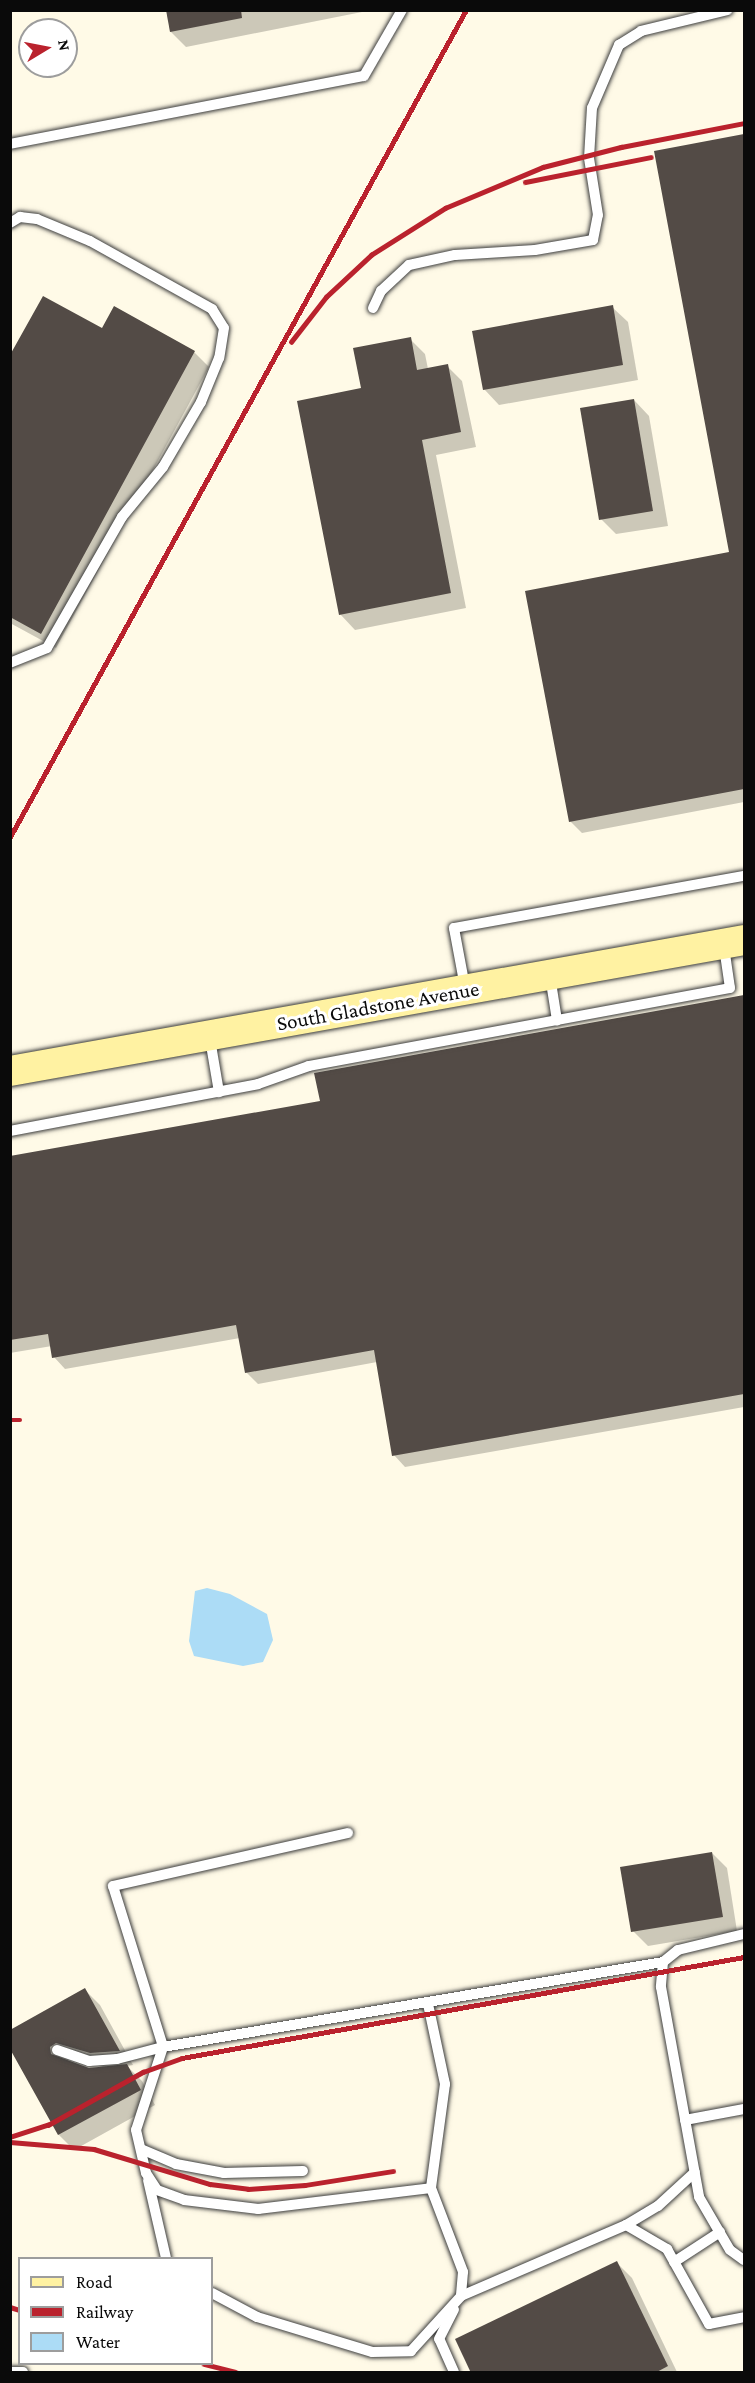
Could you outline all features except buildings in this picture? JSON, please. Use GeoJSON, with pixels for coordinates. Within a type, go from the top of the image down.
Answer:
{"type":"FeatureCollection","features":[{"type":"Feature","properties":{"kind":"street","name":"South Gladstone Avenue"},"geometry":{"type":"LineString","coordinates":[[10,1071],[734,942]]}},
{"type":"Feature","properties":{"kind":"lane"},"geometry":{"type":"LineString","coordinates":[[10,144],[364,76],[402,10]]}},
{"type":"Feature","properties":{"kind":"lane"},"geometry":{"type":"LineString","coordinates":[[373,308],[381,291],[409,265],[456,255],[535,250],[593,240],[598,215],[589,158],[592,108],[603,74],[619,45],[641,31],[728,10]]}},
{"type":"Feature","properties":{"kind":"lane"},"geometry":{"type":"LineString","coordinates":[[10,223],[20,217],[38,219],[90,241],[212,309],[224,328],[219,358],[201,402],[163,467],[122,517],[47,648],[10,663]]}},
{"type":"Feature","properties":{"kind":"lane"},"geometry":{"type":"LineString","coordinates":[[465,990],[454,928],[744,876]]}},
{"type":"Feature","properties":{"kind":"lane"},"geometry":{"type":"LineString","coordinates":[[10,1131],[258,1084],[309,1066],[730,988],[734,942]]}},
{"type":"Feature","properties":{"kind":"lane"},"geometry":{"type":"LineString","coordinates":[[550,975],[557,1020]]}},
{"type":"Feature","properties":{"kind":"lane"},"geometry":{"type":"LineString","coordinates":[[209,1035],[219,1092]]}},
{"type":"Feature","properties":{"kind":"lane"},"geometry":{"type":"LineString","coordinates":[[166,2257],[136,2130],[163,2047],[113,1886],[348,1833]]}},
{"type":"Feature","properties":{"kind":"lane"},"geometry":{"type":"LineString","coordinates":[[57,2050],[99,2061],[163,2047],[428,2004],[663,1962],[678,1950],[744,1934]]}},
{"type":"Feature","properties":{"kind":"lane"},"geometry":{"type":"LineString","coordinates":[[663,1962],[661,1987],[699,2197],[730,2250],[744,2260]]}},
{"type":"Feature","properties":{"kind":"lane"},"geometry":{"type":"LineString","coordinates":[[428,2004],[445,2084],[431,2188],[463,2272],[461,2296],[439,2338],[454,2373]]}},
{"type":"Feature","properties":{"kind":"lane"},"geometry":{"type":"LineString","coordinates":[[685,2120],[744,2109]]}},
{"type":"Feature","properties":{"kind":"lane"},"geometry":{"type":"LineString","coordinates":[[141,2150],[176,2164],[224,2173],[303,2171]]}},
{"type":"Feature","properties":{"kind":"lane"},"geometry":{"type":"LineString","coordinates":[[213,2294],[257,2317],[372,2352],[411,2351],[461,2296],[626,2225],[658,2206],[695,2172]]}},
{"type":"Feature","properties":{"kind":"lane"},"geometry":{"type":"LineString","coordinates":[[146,2173],[157,2190],[184,2200],[258,2209],[431,2188]]}},
{"type":"Feature","properties":{"kind":"lane"},"geometry":{"type":"LineString","coordinates":[[626,2225],[667,2249],[709,2324],[744,2317]]}},
{"type":"Feature","properties":{"kind":"lane"},"geometry":{"type":"LineString","coordinates":[[674,2262],[720,2232]]}},
{"type":"Feature","properties":{"kind":"lane"},"geometry":{"type":"LineString","coordinates":[[10,2372],[23,2373]]}},
{"type":"Feature","properties":{"kind":"water"},"geometry":{"type":"Polygon","coordinates":[[[207,1588],[230,1594],[267,1614],[273,1640],[263,1662],[243,1666],[194,1656],[189,1641],[195,1591],[207,1588]]]}},
{"type":"Feature","properties":{"kind":"railway"},"geometry":{"type":"LineString","coordinates":[[10,837],[466,10]]}},
{"type":"Feature","properties":{"kind":"railway"},"geometry":{"type":"LineString","coordinates":[[291,342],[326,297],[371,255],[445,208],[543,167],[621,147],[744,123]]}},
{"type":"Feature","properties":{"kind":"railway"},"geometry":{"type":"LineString","coordinates":[[525,182],[651,157]]}},
{"type":"Feature","properties":{"kind":"railway"},"geometry":{"type":"LineString","coordinates":[[10,1420],[20,1420]]}},
{"type":"Feature","properties":{"kind":"railway"},"geometry":{"type":"LineString","coordinates":[[10,2137],[48,2125],[143,2072],[182,2058],[744,1957]]}},
{"type":"Feature","properties":{"kind":"railway"},"geometry":{"type":"LineString","coordinates":[[10,2142],[94,2149],[210,2184],[248,2189],[305,2185],[393,2171]]}},
{"type":"Feature","properties":{"kind":"railway"},"geometry":{"type":"LineString","coordinates":[[10,2307],[18,2309]]}},
{"type":"Feature","properties":{"kind":"railway"},"geometry":{"type":"LineString","coordinates":[[208,2365],[235,2372]]}}]}
